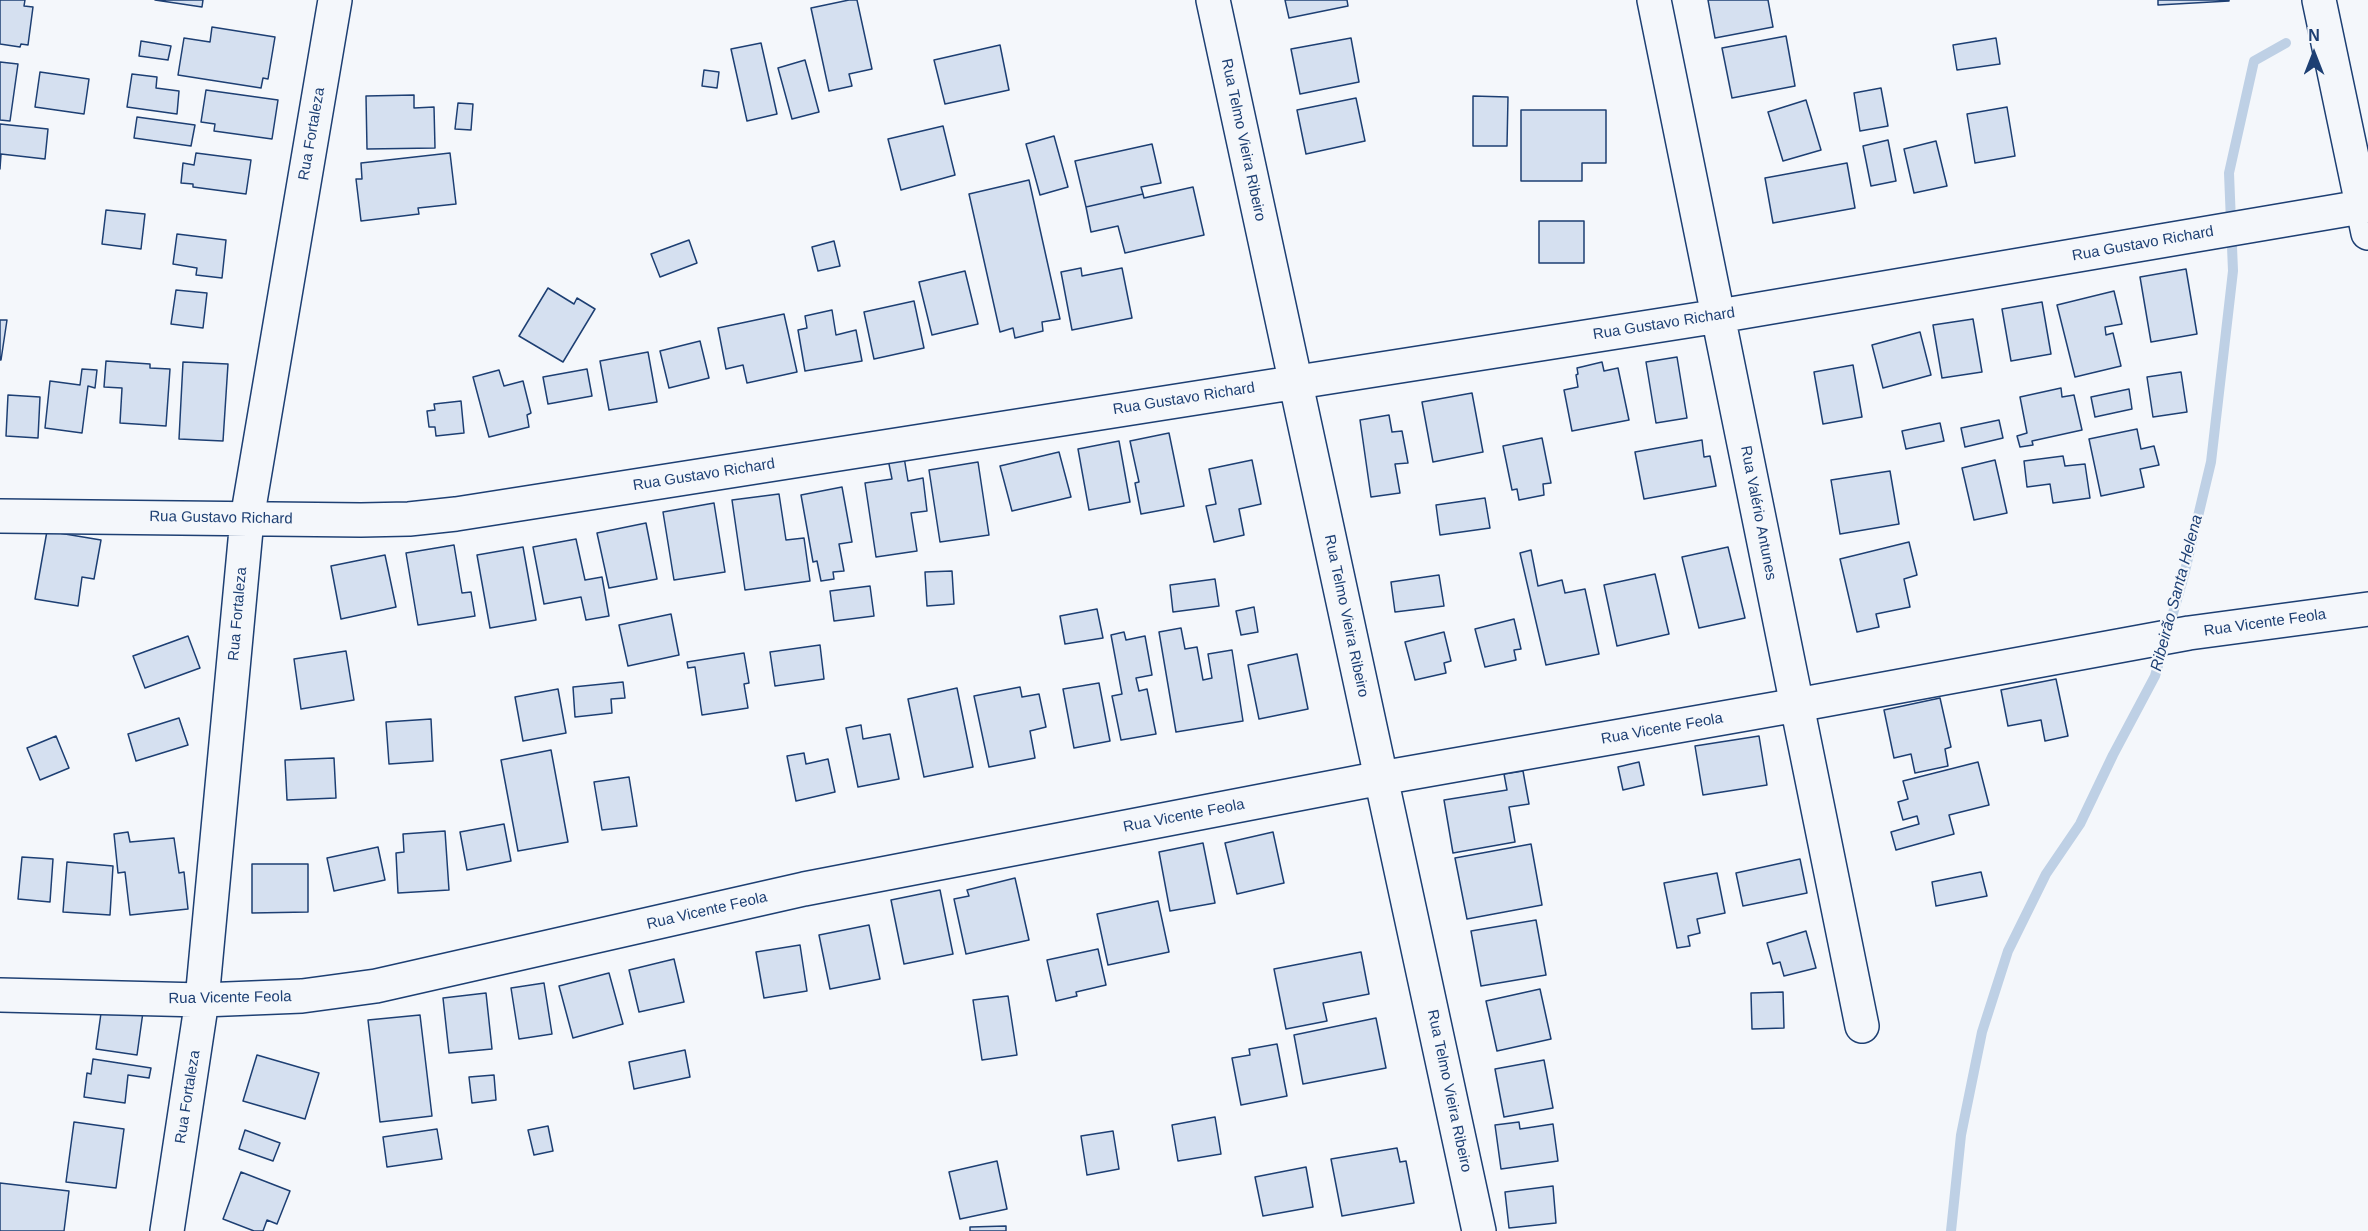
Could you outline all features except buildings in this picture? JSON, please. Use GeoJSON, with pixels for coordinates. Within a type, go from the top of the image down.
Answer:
{"type":"FeatureCollection","features":[{"type":"Feature","properties":{"kind":"street","name":"Rua Fortaleza"},"geometry":{"type":"LineString","coordinates":[[167,1231],[202,1000],[247,519],[335,0]]}},
{"type":"Feature","properties":{"kind":"street","name":"Rua Telmo Vieira Ribeiro"},"geometry":{"type":"LineString","coordinates":[[1213,0],[1479,1231]]}},
{"type":"Feature","properties":{"kind":"street","name":"Rua Valério Antunes"},"geometry":{"type":"LineString","coordinates":[[1654,0],[1862,1026]]}},
{"type":"Feature","properties":{"kind":"street"},"geometry":{"type":"LineString","coordinates":[[2319,0],[2365,220]]}},
{"type":"Feature","properties":{"kind":"street","name":"Rua Gustavo Richard"},"geometry":{"type":"LineString","coordinates":[[0,516],[361,520],[409,519],[456,514],[1719,316],[2252,226],[2365,220]]}},
{"type":"Feature","properties":{"kind":"street","name":"Rua Vicente Feola"},"geometry":{"type":"LineString","coordinates":[[0,995],[202,1000],[302,996],[376,986],[804,889],[1381,778],[1797,705],[2141,641],[2368,609]]}},
{"type":"Feature","properties":{"kind":"waterway","name":"Ribeirão Santa Helena"},"geometry":{"type":"LineString","coordinates":[[1951,1231],[1961,1135],[1982,1032],[2008,951],[2046,874],[2080,824],[2155,676],[2184,575],[2211,462],[2233,271],[2229,173],[2254,61],[2286,43]]}}]}
